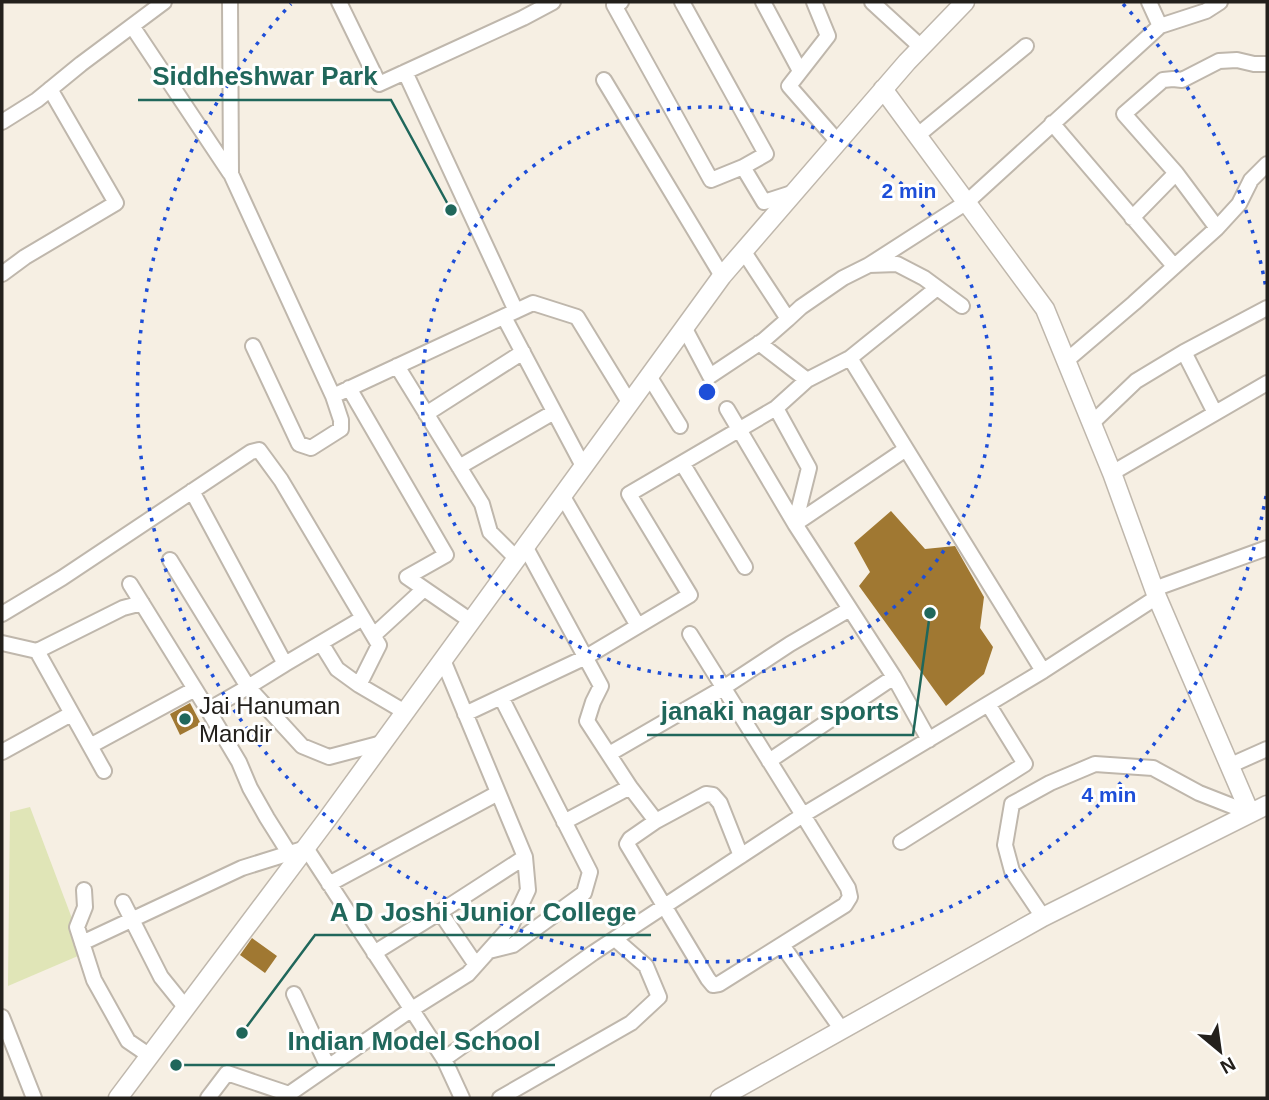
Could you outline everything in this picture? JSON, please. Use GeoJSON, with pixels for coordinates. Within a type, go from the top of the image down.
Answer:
{"type":"FeatureCollection","features":[{"type":"Feature","properties":{"kind":"street"},"geometry":{"type":"LineString","coordinates":[[2,122],[37,100],[164,2]]}},
{"type":"Feature","properties":{"kind":"street"},"geometry":{"type":"LineString","coordinates":[[230,2],[231,174]]}},
{"type":"Feature","properties":{"kind":"street"},"geometry":{"type":"LineString","coordinates":[[339,2],[379,84],[553,2]]}},
{"type":"Feature","properties":{"kind":"street"},"geometry":{"type":"LineString","coordinates":[[621,2],[614,5],[711,180],[766,154],[682,2]]}},
{"type":"Feature","properties":{"kind":"street"},"geometry":{"type":"LineString","coordinates":[[763,2],[800,71]]}},
{"type":"Feature","properties":{"kind":"street"},"geometry":{"type":"LineString","coordinates":[[814,2],[828,36],[789,86],[838,142]]}},
{"type":"Feature","properties":{"kind":"street"},"geometry":{"type":"LineString","coordinates":[[872,2],[921,47]]}},
{"type":"Feature","properties":{"kind":"street"},"geometry":{"type":"LineString","coordinates":[[118,1098],[186,1008],[297,850],[405,712],[722,276],[883,89],[965,2]]}},
{"type":"Feature","properties":{"kind":"street"},"geometry":{"type":"LineString","coordinates":[[1149,2],[1160,26]]}},
{"type":"Feature","properties":{"kind":"street"},"geometry":{"type":"LineString","coordinates":[[684,327],[710,376],[759,343],[801,307],[843,278],[869,265],[967,202],[1160,26],[1206,11],[1220,2]]}},
{"type":"Feature","properties":{"kind":"street"},"geometry":{"type":"LineString","coordinates":[[132,26],[231,174],[333,396],[341,420],[341,429],[311,448],[299,444],[253,346]]}},
{"type":"Feature","properties":{"kind":"street"},"geometry":{"type":"LineString","coordinates":[[918,135],[1026,46]]}},
{"type":"Feature","properties":{"kind":"street"},"geometry":{"type":"LineString","coordinates":[[1217,228],[1176,173],[1125,114],[1163,80],[1182,80],[1219,61],[1237,60],[1267,64]]}},
{"type":"Feature","properties":{"kind":"street"},"geometry":{"type":"LineString","coordinates":[[405,72],[510,314],[523,352],[583,467]]}},
{"type":"Feature","properties":{"kind":"street"},"geometry":{"type":"LineString","coordinates":[[604,80],[722,276]]}},
{"type":"Feature","properties":{"kind":"street"},"geometry":{"type":"LineString","coordinates":[[2,274],[25,257],[116,203],[50,89]]}},
{"type":"Feature","properties":{"kind":"street"},"geometry":{"type":"LineString","coordinates":[[883,89],[1045,309],[1112,472],[1156,593],[1250,813]]}},
{"type":"Feature","properties":{"kind":"street"},"geometry":{"type":"LineString","coordinates":[[1052,123],[1174,267]]}},
{"type":"Feature","properties":{"kind":"street"},"geometry":{"type":"LineString","coordinates":[[1066,361],[1217,228],[1239,204],[1251,180],[1267,164]]}},
{"type":"Feature","properties":{"kind":"street"},"geometry":{"type":"LineString","coordinates":[[743,167],[764,202],[795,192]]}},
{"type":"Feature","properties":{"kind":"street"},"geometry":{"type":"LineString","coordinates":[[1132,218],[1176,173]]}},
{"type":"Feature","properties":{"kind":"street"},"geometry":{"type":"LineString","coordinates":[[744,252],[788,319]]}},
{"type":"Feature","properties":{"kind":"street"},"geometry":{"type":"LineString","coordinates":[[869,265],[897,264],[924,278],[962,306]]}},
{"type":"Feature","properties":{"kind":"street"},"geometry":{"type":"LineString","coordinates":[[465,714],[586,657],[690,595],[629,494],[776,408],[807,380],[850,359],[937,288]]}},
{"type":"Feature","properties":{"kind":"street"},"geometry":{"type":"LineString","coordinates":[[333,396],[533,303],[577,317],[629,402]]}},
{"type":"Feature","properties":{"kind":"street"},"geometry":{"type":"LineString","coordinates":[[1091,424],[1136,381],[1267,308]]}},
{"type":"Feature","properties":{"kind":"street"},"geometry":{"type":"LineString","coordinates":[[759,343],[807,380]]}},
{"type":"Feature","properties":{"kind":"street"},"geometry":{"type":"LineString","coordinates":[[426,414],[523,352]]}},
{"type":"Feature","properties":{"kind":"street"},"geometry":{"type":"LineString","coordinates":[[1184,352],[1215,413]]}},
{"type":"Feature","properties":{"kind":"street"},"geometry":{"type":"LineString","coordinates":[[850,359],[1043,671]]}},
{"type":"Feature","properties":{"kind":"street"},"geometry":{"type":"LineString","coordinates":[[397,366],[482,504],[490,532],[521,552],[586,657],[601,686],[587,721],[656,821]]}},
{"type":"Feature","properties":{"kind":"street"},"geometry":{"type":"LineString","coordinates":[[649,376],[680,426]]}},
{"type":"Feature","properties":{"kind":"street"},"geometry":{"type":"LineString","coordinates":[[1112,472],[1267,383]]}},
{"type":"Feature","properties":{"kind":"street"},"geometry":{"type":"LineString","coordinates":[[349,388],[446,555],[407,577],[471,621]]}},
{"type":"Feature","properties":{"kind":"street"},"geometry":{"type":"LineString","coordinates":[[776,408],[809,468],[796,524]]}},
{"type":"Feature","properties":{"kind":"street"},"geometry":{"type":"LineString","coordinates":[[727,410],[894,677],[929,740]]}},
{"type":"Feature","properties":{"kind":"street"},"geometry":{"type":"LineString","coordinates":[[459,467],[554,412]]}},
{"type":"Feature","properties":{"kind":"street"},"geometry":{"type":"LineString","coordinates":[[796,524],[906,449]]}},
{"type":"Feature","properties":{"kind":"street"},"geometry":{"type":"LineString","coordinates":[[2,614],[258,450],[281,480],[379,645],[359,685]]}},
{"type":"Feature","properties":{"kind":"street"},"geometry":{"type":"LineString","coordinates":[[682,463],[745,567]]}},
{"type":"Feature","properties":{"kind":"street"},"geometry":{"type":"LineString","coordinates":[[192,491],[285,664]]}},
{"type":"Feature","properties":{"kind":"street"},"geometry":{"type":"LineString","coordinates":[[562,495],[638,626]]}},
{"type":"Feature","properties":{"kind":"street"},"geometry":{"type":"LineString","coordinates":[[444,1059],[615,939],[803,815],[1043,671],[1156,593],[1267,548]]}},
{"type":"Feature","properties":{"kind":"street"},"geometry":{"type":"LineString","coordinates":[[170,560],[248,687],[302,746],[329,757],[382,743]]}},
{"type":"Feature","properties":{"kind":"street"},"geometry":{"type":"LineString","coordinates":[[130,584],[239,762],[267,818],[329,884],[444,1059],[462,1098]]}},
{"type":"Feature","properties":{"kind":"street"},"geometry":{"type":"LineString","coordinates":[[374,635],[424,589]]}},
{"type":"Feature","properties":{"kind":"street"},"geometry":{"type":"LineString","coordinates":[[2,643],[37,651],[123,608],[142,603]]}},
{"type":"Feature","properties":{"kind":"street"},"geometry":{"type":"LineString","coordinates":[[609,754],[850,610]]}},
{"type":"Feature","properties":{"kind":"street"},"geometry":{"type":"LineString","coordinates":[[208,710],[363,618]]}},
{"type":"Feature","properties":{"kind":"street"},"geometry":{"type":"LineString","coordinates":[[690,635],[848,888],[850,897],[845,905],[719,984],[713,985],[627,844],[656,821],[706,794],[713,795],[720,803],[741,856]]}},
{"type":"Feature","properties":{"kind":"street"},"geometry":{"type":"LineString","coordinates":[[321,643],[337,668],[359,685],[405,712]]}},
{"type":"Feature","properties":{"kind":"street"},"geometry":{"type":"LineString","coordinates":[[37,651],[104,771]]}},
{"type":"Feature","properties":{"kind":"street"},"geometry":{"type":"LineString","coordinates":[[208,1098],[227,1073],[289,1094],[412,1009],[468,974],[511,926],[528,890],[525,857],[443,660]]}},
{"type":"Feature","properties":{"kind":"street"},"geometry":{"type":"LineString","coordinates":[[769,761],[894,677]]}},
{"type":"Feature","properties":{"kind":"street"},"geometry":{"type":"LineString","coordinates":[[90,746],[195,689]]}},
{"type":"Feature","properties":{"kind":"street"},"geometry":{"type":"LineString","coordinates":[[489,951],[513,945],[584,893],[590,872],[501,697]]}},
{"type":"Feature","properties":{"kind":"street"},"geometry":{"type":"LineString","coordinates":[[901,842],[1025,764],[988,704]]}},
{"type":"Feature","properties":{"kind":"street"},"geometry":{"type":"LineString","coordinates":[[2,752],[71,714]]}},
{"type":"Feature","properties":{"kind":"street"},"geometry":{"type":"LineString","coordinates":[[1231,765],[1267,749]]}},
{"type":"Feature","properties":{"kind":"street"},"geometry":{"type":"LineString","coordinates":[[1043,917],[1012,871],[1004,845],[1012,804],[1049,783],[1095,764],[1153,768],[1199,793],[1250,813]]}},
{"type":"Feature","properties":{"kind":"street"},"geometry":{"type":"LineString","coordinates":[[564,822],[630,787]]}},
{"type":"Feature","properties":{"kind":"street"},"geometry":{"type":"LineString","coordinates":[[329,884],[498,793]]}},
{"type":"Feature","properties":{"kind":"street"},"geometry":{"type":"LineString","coordinates":[[720,1098],[1043,917],[1267,805]]}},
{"type":"Feature","properties":{"kind":"street"},"geometry":{"type":"LineString","coordinates":[[82,943],[242,867],[297,850]]}},
{"type":"Feature","properties":{"kind":"street"},"geometry":{"type":"LineString","coordinates":[[374,953],[525,857]]}},
{"type":"Feature","properties":{"kind":"street"},"geometry":{"type":"LineString","coordinates":[[84,890],[85,907],[77,927],[94,980],[128,1041],[150,1056]]}},
{"type":"Feature","properties":{"kind":"street"},"geometry":{"type":"LineString","coordinates":[[122,902],[160,977],[186,1008]]}},
{"type":"Feature","properties":{"kind":"street"},"geometry":{"type":"LineString","coordinates":[[440,912],[476,965]]}},
{"type":"Feature","properties":{"kind":"street"},"geometry":{"type":"LineString","coordinates":[[500,1098],[631,1023],[659,997],[646,966],[615,939]]}},
{"type":"Feature","properties":{"kind":"street"},"geometry":{"type":"LineString","coordinates":[[782,945],[842,1030]]}},
{"type":"Feature","properties":{"kind":"street"},"geometry":{"type":"LineString","coordinates":[[294,994],[328,1067]]}},
{"type":"Feature","properties":{"kind":"street"},"geometry":{"type":"LineString","coordinates":[[2,1017],[6,1045],[34,1098]]}},
{"type":"Feature","properties":{"kind":"green space"},"geometry":{"type":"Polygon","coordinates":[[[30,807],[85,953],[8,986],[10,812],[30,807]]]}},
{"type":"Feature","properties":{"kind":"building"},"geometry":{"type":"Polygon","coordinates":[[[891,511],[925,549],[955,546],[984,597],[980,628],[993,647],[984,674],[946,706],[859,586],[870,572],[854,543],[891,511]]]}},
{"type":"Feature","properties":{"kind":"building","name":"Jai Hanuman Mandir"},"geometry":{"type":"Polygon","coordinates":[[[190,703],[201,724],[180,735],[170,714],[190,703]]]}},
{"type":"Feature","properties":{"kind":"building"},"geometry":{"type":"Polygon","coordinates":[[[252,938],[277,956],[265,973],[240,955],[252,938]]]}},
{"type":"Feature","properties":{"kind":"place","name":"Siddheshwar Park"},"geometry":{"type":"Point","coordinates":[451,210]}},
{"type":"Feature","properties":{"kind":"place","name":"janaki nagar sports"},"geometry":{"type":"Point","coordinates":[930,613]}},
{"type":"Feature","properties":{"kind":"place","name":"Jai Hanuman Mandir"},"geometry":{"type":"Point","coordinates":[185,719]}},
{"type":"Feature","properties":{"kind":"place","name":"A D Joshi Junior College"},"geometry":{"type":"Point","coordinates":[242,1033]}},
{"type":"Feature","properties":{"kind":"place","name":"Indian Model School"},"geometry":{"type":"Point","coordinates":[176,1065]}}]}
